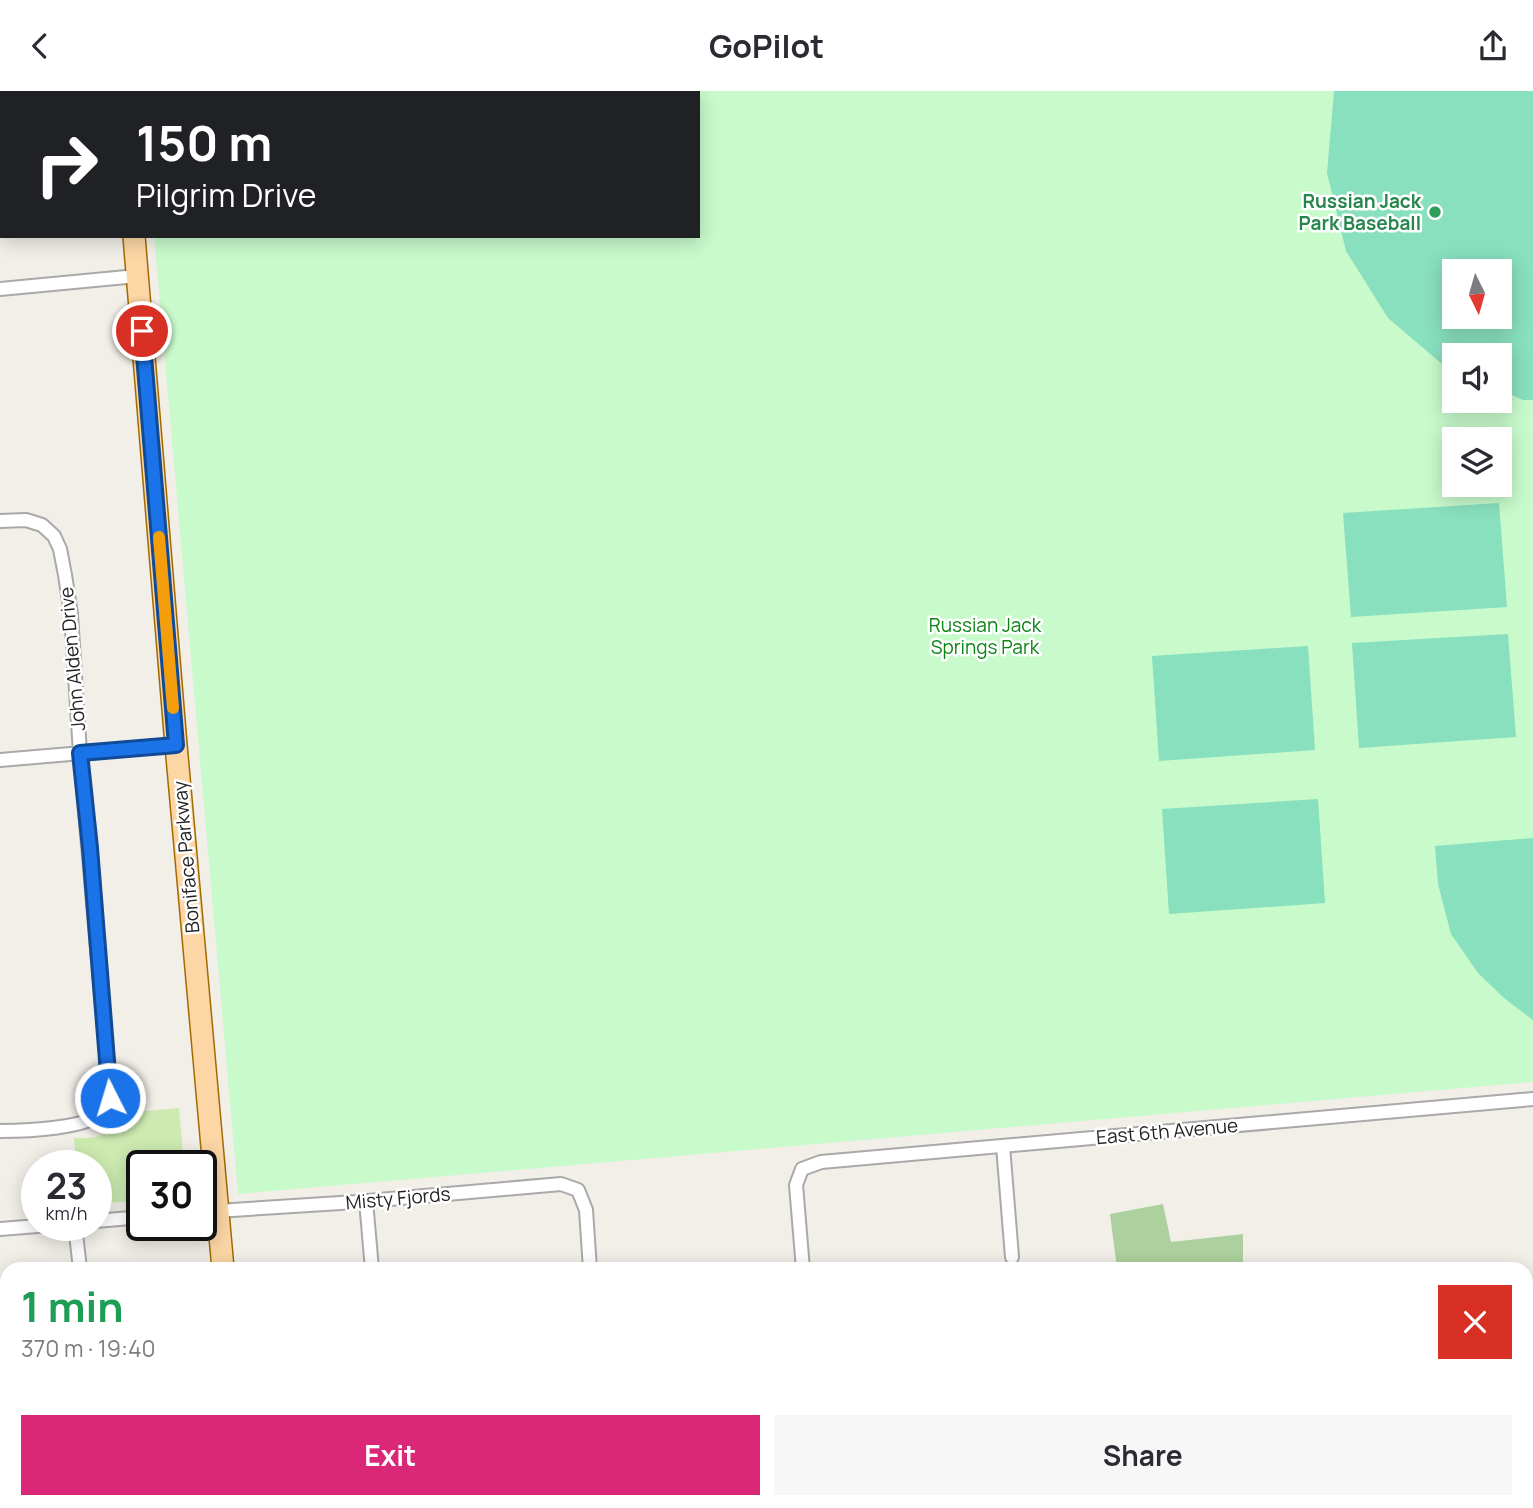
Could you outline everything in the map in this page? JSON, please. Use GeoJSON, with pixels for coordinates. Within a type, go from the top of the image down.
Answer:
{"type":"FeatureCollection","features":[{"type":"Feature","properties":{"kind":"main road","name":"Boniface Parkway"},"geometry":{"type":"LineString","coordinates":[[134,238],[176,745],[205,1150]]}},
{"type":"Feature","properties":{"kind":"main road","name":"Boniface Parkway"},"geometry":{"type":"LineString","coordinates":[[216,1241],[221,1262]]}},
{"type":"Feature","properties":{"kind":"street"},"geometry":{"type":"LineString","coordinates":[[0,289],[137,276]]}},
{"type":"Feature","properties":{"kind":"street","name":"John Alden Drive"},"geometry":{"type":"LineString","coordinates":[[0,521],[26,520],[42,525],[54,536],[60,549],[71,614],[80,753],[110,1098],[106,1109],[86,1122],[25,1131],[0,1131]]}},
{"type":"Feature","properties":{"kind":"street"},"geometry":{"type":"LineString","coordinates":[[0,759],[176,745]]}},
{"type":"Feature","properties":{"kind":"street","name":"East 6th Avenue"},"geometry":{"type":"LineString","coordinates":[[802,1262],[796,1185],[802,1169],[821,1162],[1533,1099]]}},
{"type":"Feature","properties":{"kind":"street"},"geometry":{"type":"LineString","coordinates":[[1003,1146],[1012,1257]]}},
{"type":"Feature","properties":{"kind":"street","name":"Misty Fjords"},"geometry":{"type":"LineString","coordinates":[[217,1211],[561,1184],[578,1190],[586,1210],[590,1262]]}},
{"type":"Feature","properties":{"kind":"street"},"geometry":{"type":"LineString","coordinates":[[366,1201],[371,1262]]}},
{"type":"Feature","properties":{"kind":"street"},"geometry":{"type":"LineString","coordinates":[[0,1229],[21,1227]]}},
{"type":"Feature","properties":{"kind":"street"},"geometry":{"type":"LineString","coordinates":[[76,1241],[78,1262]]}},
{"type":"Feature","properties":{"kind":"green space","name":"Russian Jack Springs Park"},"geometry":{"type":"Polygon","coordinates":[[[700,91],[1533,91],[1533,1082],[238,1194],[154,238],[700,238],[700,91]]]}},
{"type":"Feature","properties":{"kind":"green space","name":"Russian Jack Park Baseball"},"geometry":{"type":"Polygon","coordinates":[[[1334,91],[1533,91],[1533,400],[1523,400],[1512,395],[1512,343],[1442,343],[1442,364],[1388,318],[1346,251],[1327,173],[1334,91]]]}},
{"type":"Feature","properties":{"kind":"green space"},"geometry":{"type":"Polygon","coordinates":[[[1499,503],[1507,607],[1351,617],[1343,513],[1499,503]]]}},
{"type":"Feature","properties":{"kind":"green space"},"geometry":{"type":"Polygon","coordinates":[[[1508,634],[1516,737],[1359,748],[1352,643],[1508,634]]]}},
{"type":"Feature","properties":{"kind":"green space"},"geometry":{"type":"Polygon","coordinates":[[[1308,646],[1315,750],[1159,761],[1152,656],[1308,646]]]}},
{"type":"Feature","properties":{"kind":"green space"},"geometry":{"type":"Polygon","coordinates":[[[1318,799],[1325,903],[1169,914],[1162,809],[1318,799]]]}},
{"type":"Feature","properties":{"kind":"green space"},"geometry":{"type":"Polygon","coordinates":[[[1533,838],[1533,1020],[1504,998],[1478,973],[1451,934],[1438,884],[1435,846],[1533,838]]]}},
{"type":"Feature","properties":{"kind":"green space"},"geometry":{"type":"Polygon","coordinates":[[[179,1108],[183,1150],[126,1150],[126,1201],[112,1203],[112,1150],[75,1150],[74,1138],[95,1137],[106,1133],[113,1122],[114,1114],[179,1108]]]}},
{"type":"Feature","properties":{"kind":"green space"},"geometry":{"type":"Polygon","coordinates":[[[1163,1204],[1171,1242],[1243,1234],[1243,1262],[1116,1262],[1110,1214],[1163,1204]]]}},
{"type":"Feature","properties":{"kind":"slow traffic"},"geometry":{"type":"LineString","coordinates":[[159,537],[173,708]]}},
{"type":"Feature","properties":{"kind":"place","name":"Russian Jack Park Baseball"},"geometry":{"type":"Point","coordinates":[1435,212]}},
{"type":"Feature","properties":{"kind":"route"},"geometry":{"type":"LineString","coordinates":[[110,1098],[80,753],[176,745],[142,331]]}}]}
